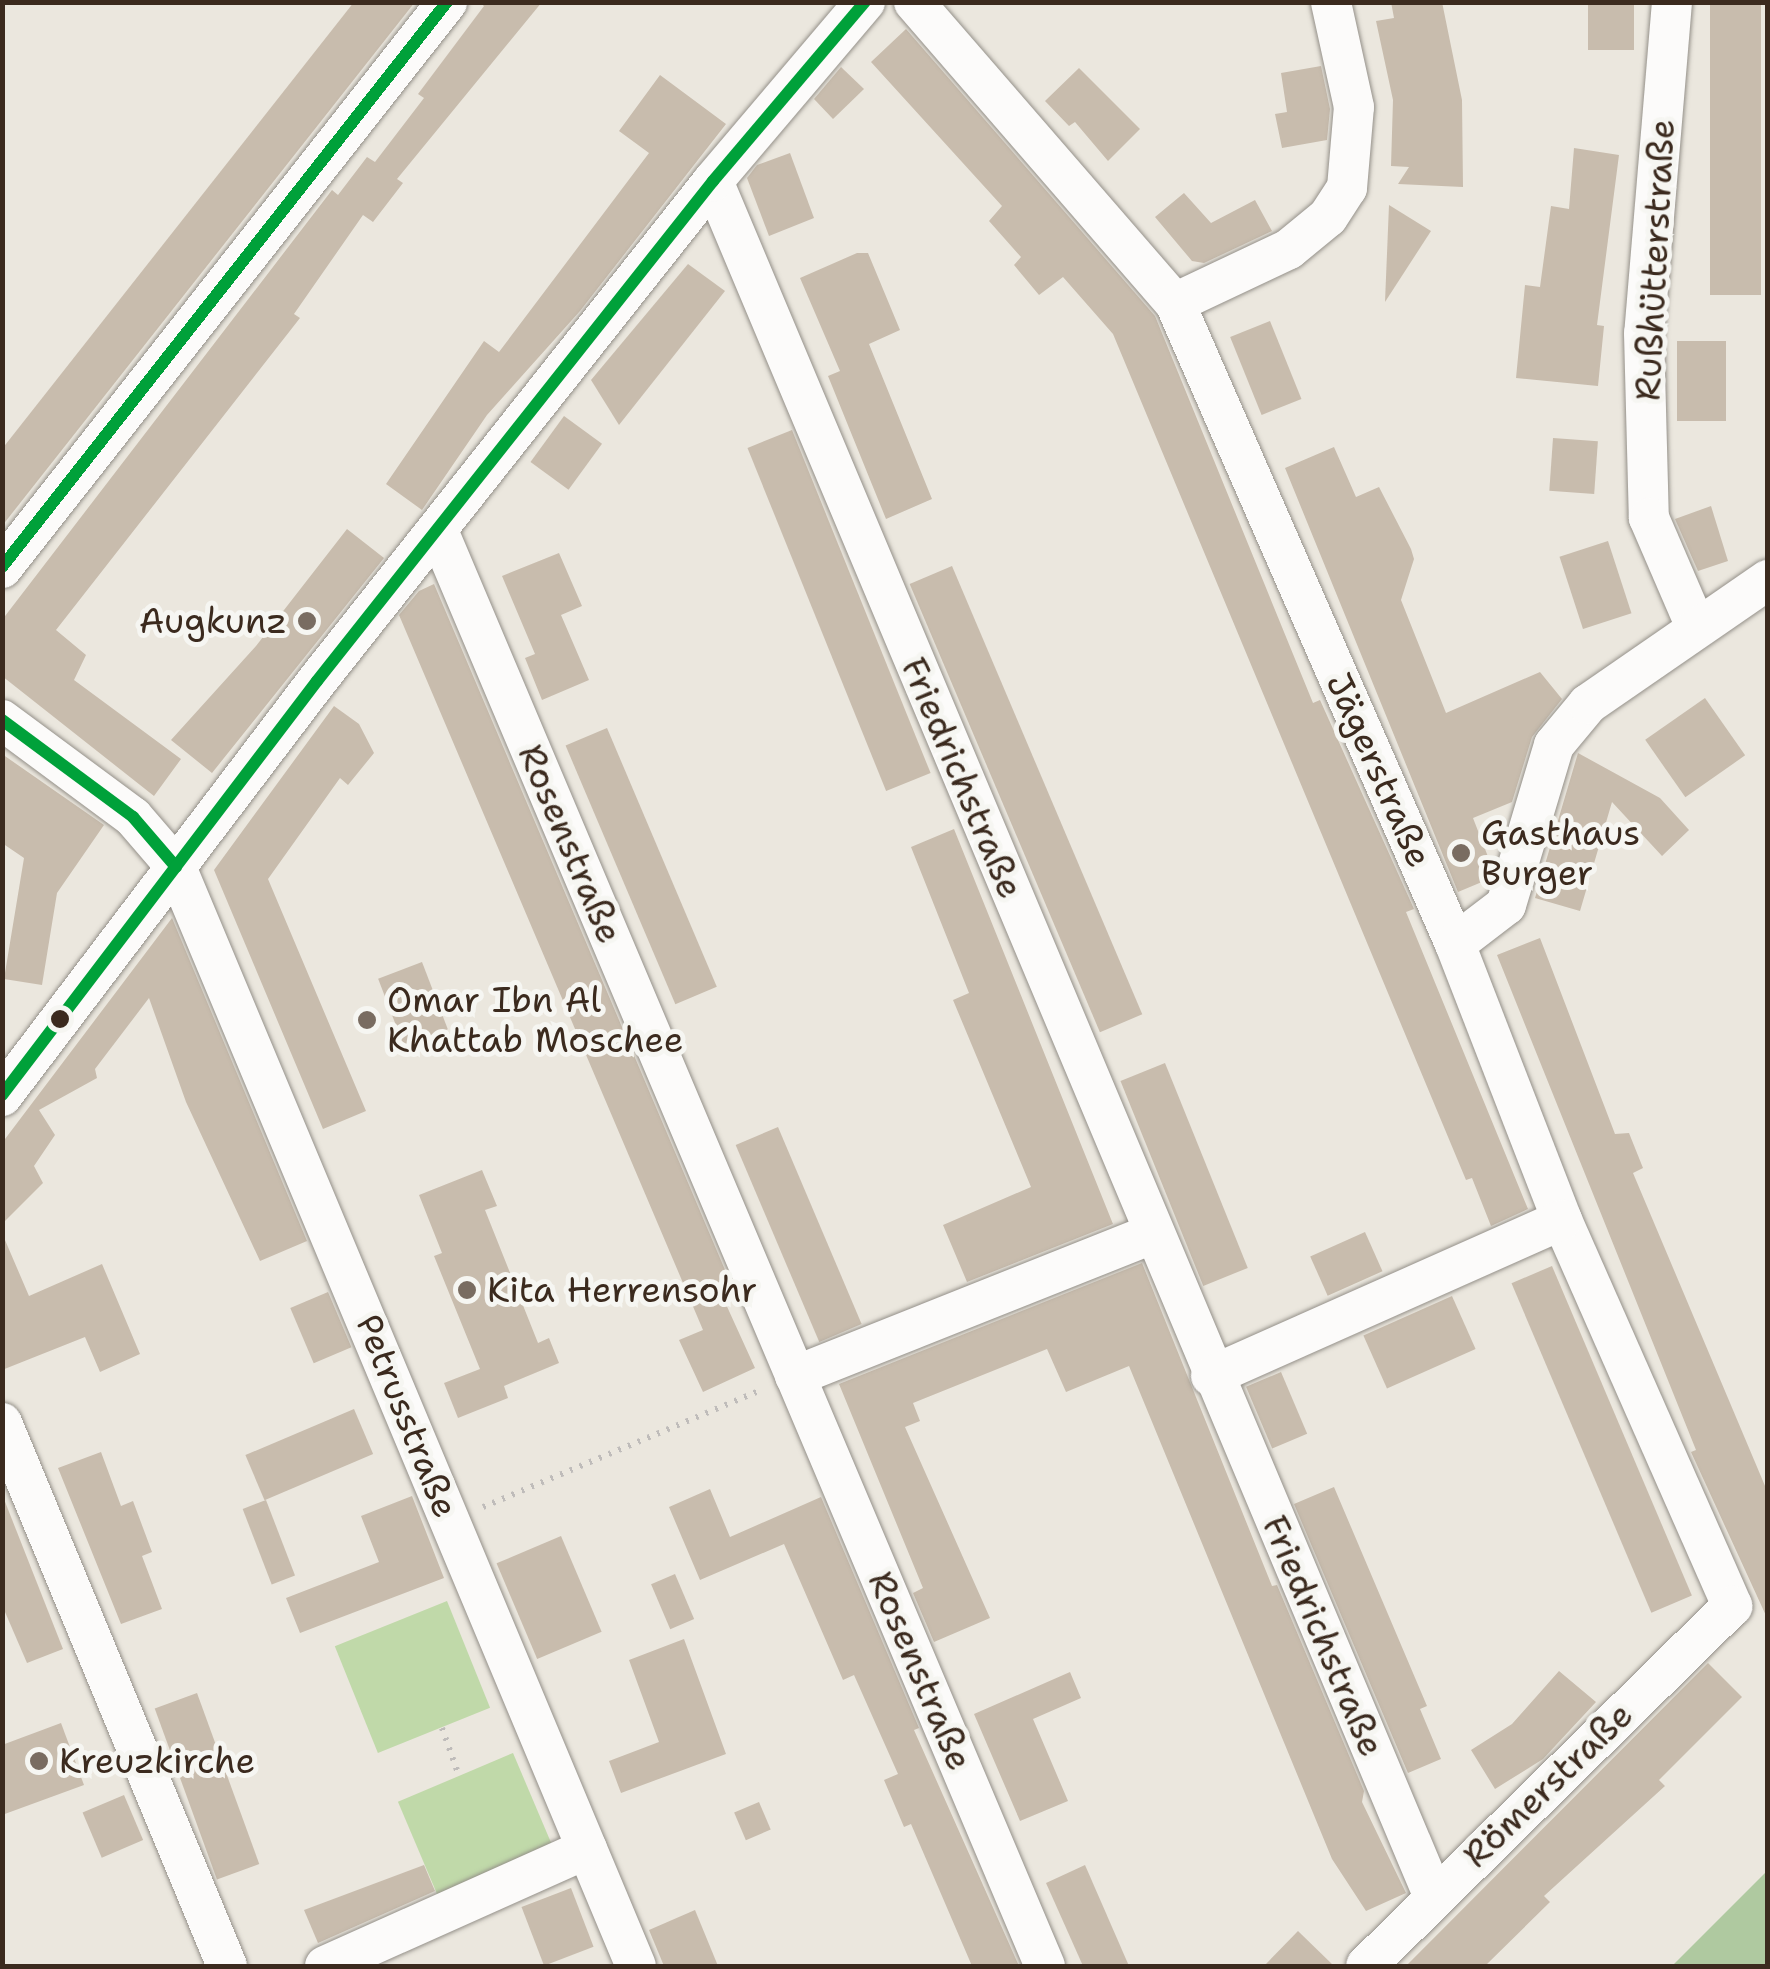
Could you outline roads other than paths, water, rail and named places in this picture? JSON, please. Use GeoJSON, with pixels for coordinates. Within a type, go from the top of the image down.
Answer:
{"type":"FeatureCollection","features":[{"type":"Feature","properties":{"kind":"street"},"geometry":{"type":"LineString","coordinates":[[2,568],[447,2]]}},
{"type":"Feature","properties":{"kind":"street"},"geometry":{"type":"LineString","coordinates":[[2,1096],[176,867],[713,181],[865,2]]}},
{"type":"Feature","properties":{"kind":"street","name":"Jägerstraße"},"geometry":{"type":"LineString","coordinates":[[914,2],[1175,303],[1455,944],[1562,1220],[1732,1606]]}},
{"type":"Feature","properties":{"kind":"street"},"geometry":{"type":"LineString","coordinates":[[1175,303],[1289,250],[1328,217],[1347,188],[1354,107],[1331,2]]}},
{"type":"Feature","properties":{"kind":"street","name":"Rußhütterstraße"},"geometry":{"type":"LineString","coordinates":[[1672,2],[1644,333],[1649,518],[1696,627]]}},
{"type":"Feature","properties":{"kind":"street","name":"Friedrichstraße"},"geometry":{"type":"LineString","coordinates":[[713,181],[1151,1234],[1434,1897]]}},
{"type":"Feature","properties":{"kind":"street","name":"Rosenstraße"},"geometry":{"type":"LineString","coordinates":[[439,533],[1045,1966]]}},
{"type":"Feature","properties":{"kind":"street"},"geometry":{"type":"LineString","coordinates":[[1455,944],[1506,905],[1554,746],[1588,704],[1768,580]]}},
{"type":"Feature","properties":{"kind":"street","name":"Petrusstraße"},"geometry":{"type":"LineString","coordinates":[[2,720],[133,817],[176,867],[636,1966]]}},
{"type":"Feature","properties":{"kind":"street"},"geometry":{"type":"LineString","coordinates":[[1211,1376],[1562,1220]]}},
{"type":"Feature","properties":{"kind":"street"},"geometry":{"type":"LineString","coordinates":[[795,1376],[1151,1234]]}},
{"type":"Feature","properties":{"kind":"street"},"geometry":{"type":"LineString","coordinates":[[2,1424],[227,1966]]}},
{"type":"Feature","properties":{"kind":"street","name":"Römerstraße"},"geometry":{"type":"LineString","coordinates":[[1366,1966],[1732,1606]]}},
{"type":"Feature","properties":{"kind":"street"},"geometry":{"type":"LineString","coordinates":[[325,1966],[587,1849]]}},
{"type":"Feature","properties":{"kind":"place","name":"Augkunz"},"geometry":{"type":"Point","coordinates":[307,621]}},
{"type":"Feature","properties":{"kind":"place","name":"Gasthaus Burger"},"geometry":{"type":"Point","coordinates":[1461,853]}},
{"type":"Feature","properties":{"kind":"place","name":"Omar Ibn Al Khattab Moschee"},"geometry":{"type":"Point","coordinates":[367,1020]}},
{"type":"Feature","properties":{"kind":"place","name":"Kita Herrensohr"},"geometry":{"type":"Point","coordinates":[467,1290]}},
{"type":"Feature","properties":{"kind":"place","name":"Kreuzkirche"},"geometry":{"type":"Point","coordinates":[39,1761]}}]}
